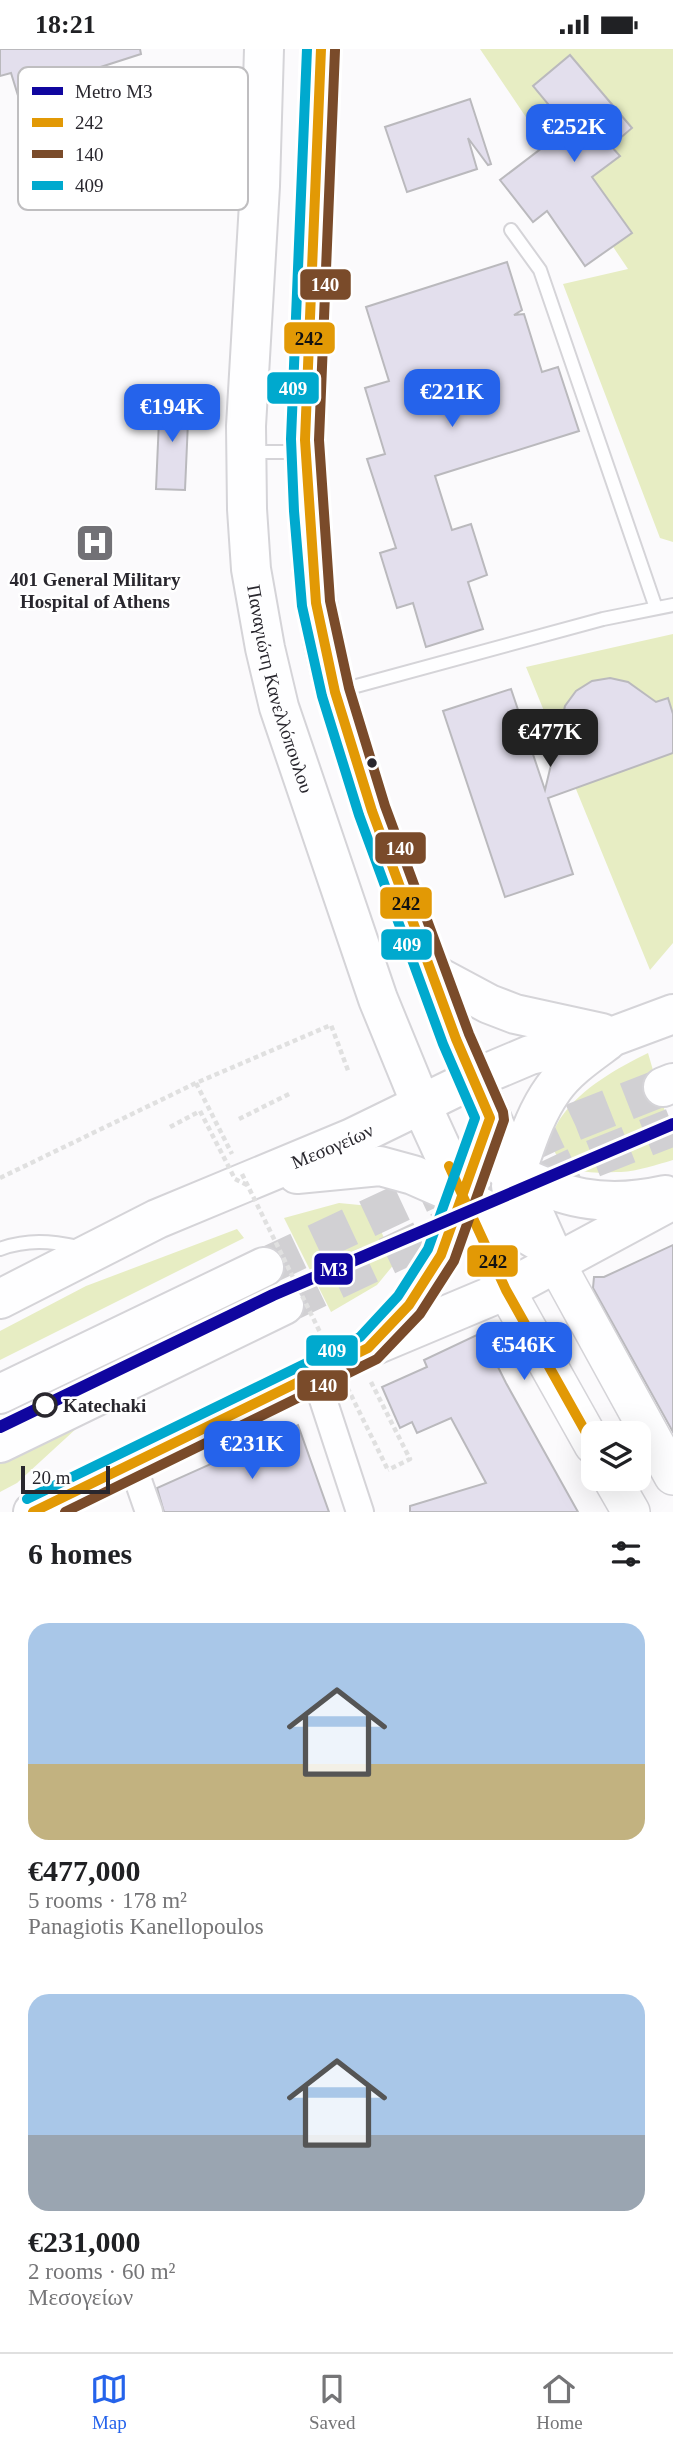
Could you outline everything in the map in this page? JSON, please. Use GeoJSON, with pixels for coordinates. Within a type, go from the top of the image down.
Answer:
{"type":"FeatureCollection","features":[{"type":"Feature","properties":{"kind":"main road","name":"Παναγιώτη Κανελλόπουλου"},"geometry":{"type":"LineString","coordinates":[[264,49],[247,452],[247,509],[251,569],[265,648],[279,707],[378,999],[427,1119],[463,1197],[493,1234],[506,1290]]}},
{"type":"Feature","properties":{"kind":"main road"},"geometry":{"type":"LineString","coordinates":[[321,49],[306,452],[316,603],[335,692],[372,811],[473,1079],[553,1256],[673,1476]]}},
{"type":"Feature","properties":{"kind":"main road"},"geometry":{"type":"LineString","coordinates":[[433,974],[489,1004],[514,1014],[614,1036]]}},
{"type":"Feature","properties":{"kind":"main road","name":"Μεσογείων"},"geometry":{"type":"LineString","coordinates":[[0,1299],[243,1175],[352,1138],[427,1119],[473,1079],[530,1055],[614,1036],[673,1014]]}},
{"type":"Feature","properties":{"kind":"main road"},"geometry":{"type":"LineString","coordinates":[[553,1256],[493,1234],[535,1119],[554,1087],[587,1055],[614,1036]]}},
{"type":"Feature","properties":{"kind":"main road"},"geometry":{"type":"LineString","coordinates":[[374,1361],[432,1272],[450,1234],[490,1118]]}},
{"type":"Feature","properties":{"kind":"main road"},"geometry":{"type":"LineString","coordinates":[[427,1119],[478,1155],[549,1189],[601,1202],[624,1203],[673,1194]]}},
{"type":"Feature","properties":{"kind":"main road"},"geometry":{"type":"LineString","coordinates":[[243,1175],[380,1166],[413,1175],[463,1197]]}},
{"type":"Feature","properties":{"kind":"main road"},"geometry":{"type":"LineString","coordinates":[[33,1512],[315,1375],[374,1361],[506,1290],[553,1256],[673,1200]]}},
{"type":"Feature","properties":{"kind":"main road"},"geometry":{"type":"LineString","coordinates":[[0,1394],[264,1267]]}},
{"type":"Feature","properties":{"kind":"main road"},"geometry":{"type":"LineString","coordinates":[[506,1290],[581,1424]]}},
{"type":"Feature","properties":{"kind":"main road"},"geometry":{"type":"LineString","coordinates":[[0,1443],[285,1305]]}},
{"type":"Feature","properties":{"kind":"main road"},"geometry":{"type":"LineString","coordinates":[[619,1491],[631,1512]]}},
{"type":"Feature","properties":{"kind":"street"},"geometry":{"type":"LineString","coordinates":[[315,1375],[360,1512]]}},
{"type":"Feature","properties":{"kind":"street"},"geometry":{"type":"LineString","coordinates":[[132,1462],[149,1512]]}},
{"type":"Feature","properties":{"kind":"lane"},"geometry":{"type":"LineString","coordinates":[[511,230],[540,270],[656,608]]}},
{"type":"Feature","properties":{"kind":"lane"},"geometry":{"type":"LineString","coordinates":[[247,452],[306,452]]}},
{"type":"Feature","properties":{"kind":"lane"},"geometry":{"type":"LineString","coordinates":[[335,692],[603,619],[673,605]]}},
{"type":"Feature","properties":{"kind":"lane"},"geometry":{"type":"LineString","coordinates":[[0,1249],[19,1242],[54,1242],[93,1250]]}},
{"type":"Feature","properties":{"kind":"path"},"geometry":{"type":"LineString","coordinates":[[0,1178],[196,1083],[331,1025],[349,1073]]}},
{"type":"Feature","properties":{"kind":"path"},"geometry":{"type":"LineString","coordinates":[[196,1083],[388,1470],[410,1459],[369,1380],[374,1361]]}},
{"type":"Feature","properties":{"kind":"path"},"geometry":{"type":"LineString","coordinates":[[239,1119],[291,1093]]}},
{"type":"Feature","properties":{"kind":"path"},"geometry":{"type":"LineString","coordinates":[[170,1127],[200,1111],[235,1179],[243,1175]]}},
{"type":"Feature","properties":{"kind":"green space"},"geometry":{"type":"Polygon","coordinates":[[[480,49],[673,49],[673,542],[660,538],[563,284],[628,269],[480,49]]]}},
{"type":"Feature","properties":{"kind":"green space"},"geometry":{"type":"Polygon","coordinates":[[[673,634],[673,943],[650,970],[526,667],[673,634]]]}},
{"type":"Feature","properties":{"kind":"green space"},"geometry":{"type":"Polygon","coordinates":[[[648,1053],[673,1139],[673,1160],[634,1170],[602,1173],[583,1171],[564,1163],[554,1151],[552,1143],[556,1126],[562,1116],[590,1088],[612,1072],[648,1053]]]}},
{"type":"Feature","properties":{"kind":"green space"},"geometry":{"type":"Polygon","coordinates":[[[339,1203],[370,1206],[395,1263],[377,1285],[331,1312],[284,1218],[339,1203]]]}},
{"type":"Feature","properties":{"kind":"green space"},"geometry":{"type":"Polygon","coordinates":[[[237,1229],[244,1238],[0,1360],[0,1331],[86,1286],[237,1229]]]}},
{"type":"Feature","properties":{"kind":"green space"},"geometry":{"type":"Polygon","coordinates":[[[274,1323],[78,1427],[17,1483],[0,1492],[0,1457],[274,1323]]]}},
{"type":"Feature","properties":{"kind":"building"},"geometry":{"type":"Polygon","coordinates":[[[0,49],[140,49],[141,54],[101,67],[18,67],[18,96],[11,73],[0,76],[0,49]]]}},
{"type":"Feature","properties":{"kind":"building"},"geometry":{"type":"Polygon","coordinates":[[[570,55],[632,128],[611,146],[620,156],[592,177],[632,233],[585,266],[547,211],[533,222],[500,180],[568,128],[533,86],[570,55]]]}},
{"type":"Feature","properties":{"kind":"building"},"geometry":{"type":"Polygon","coordinates":[[[470,99],[491,164],[488,165],[468,138],[477,169],[407,192],[385,127],[470,99]]]}},
{"type":"Feature","properties":{"kind":"building"},"geometry":{"type":"Polygon","coordinates":[[[507,262],[522,310],[514,315],[524,314],[542,372],[558,367],[579,431],[435,476],[452,530],[471,524],[487,575],[468,582],[483,629],[426,647],[413,603],[397,608],[380,553],[396,548],[367,459],[385,454],[365,388],[389,381],[366,307],[507,262]]]}},
{"type":"Feature","properties":{"kind":"building"},"geometry":{"type":"Polygon","coordinates":[[[160,397],[189,399],[185,490],[156,489],[160,397]]]}},
{"type":"Feature","properties":{"kind":"building"},"geometry":{"type":"Polygon","coordinates":[[[610,678],[628,682],[656,702],[668,698],[673,714],[673,753],[548,798],[573,874],[505,897],[443,711],[511,689],[545,790],[565,706],[576,691],[592,681],[610,678]]]}},
{"type":"Feature","properties":{"kind":"building"},"geometry":{"type":"Polygon","coordinates":[[[673,1245],[673,1432],[593,1288],[594,1277],[604,1277],[673,1245]]]}},
{"type":"Feature","properties":{"kind":"building"},"geometry":{"type":"Polygon","coordinates":[[[481,1333],[578,1512],[410,1512],[410,1506],[486,1483],[451,1418],[417,1433],[412,1422],[400,1428],[382,1387],[427,1367],[424,1360],[481,1333]]]}},
{"type":"Feature","properties":{"kind":"building"},"geometry":{"type":"Polygon","coordinates":[[[298,1425],[329,1512],[164,1512],[157,1488],[298,1425]]]}},
{"type":"Feature","properties":{"kind":"tunnel"},"geometry":{"type":"LineString","coordinates":[[264,1267],[574,1122],[663,1087]]}},
{"type":"Feature","properties":{"kind":"tunnel"},"geometry":{"type":"LineString","coordinates":[[284,1305],[587,1161],[673,1127]]}},
{"type":"Feature","properties":{"kind":"metro line","name":"Μ3"},"geometry":{"type":"LineString","coordinates":[[0,1427],[273,1295],[673,1124]]}},
{"type":"Feature","properties":{"kind":"transit line","name":"409"},"geometry":{"type":"LineString","coordinates":[[27,1499],[360,1337],[398,1296],[428,1249],[475,1118],[443,1044],[359,815],[322,696],[302,606],[291,439],[307,49]]}},
{"type":"Feature","properties":{"kind":"transit line","name":"242"},"geometry":{"type":"LineString","coordinates":[[33,1512],[368,1348],[409,1305],[441,1255],[490,1118],[456,1039],[372,811],[335,692],[316,603],[305,440],[321,49]]}},
{"type":"Feature","properties":{"kind":"transit line","name":"140"},"geometry":{"type":"LineString","coordinates":[[65,1512],[377,1359],[420,1314],[454,1261],[504,1120],[469,1034],[385,806],[349,688],[330,601],[319,440],[335,50]]}},
{"type":"Feature","properties":{"kind":"transit line","name":"242"},"geometry":{"type":"LineString","coordinates":[[449,1166],[506,1290],[581,1424]]}},
{"type":"Feature","properties":{"kind":"place","name":"401 General Military Hospital of Athens"},"geometry":{"type":"Point","coordinates":[95,543]}},
{"type":"Feature","properties":{"kind":"place","name":"Katechaki"},"geometry":{"type":"Point","coordinates":[45,1405]}}]}
